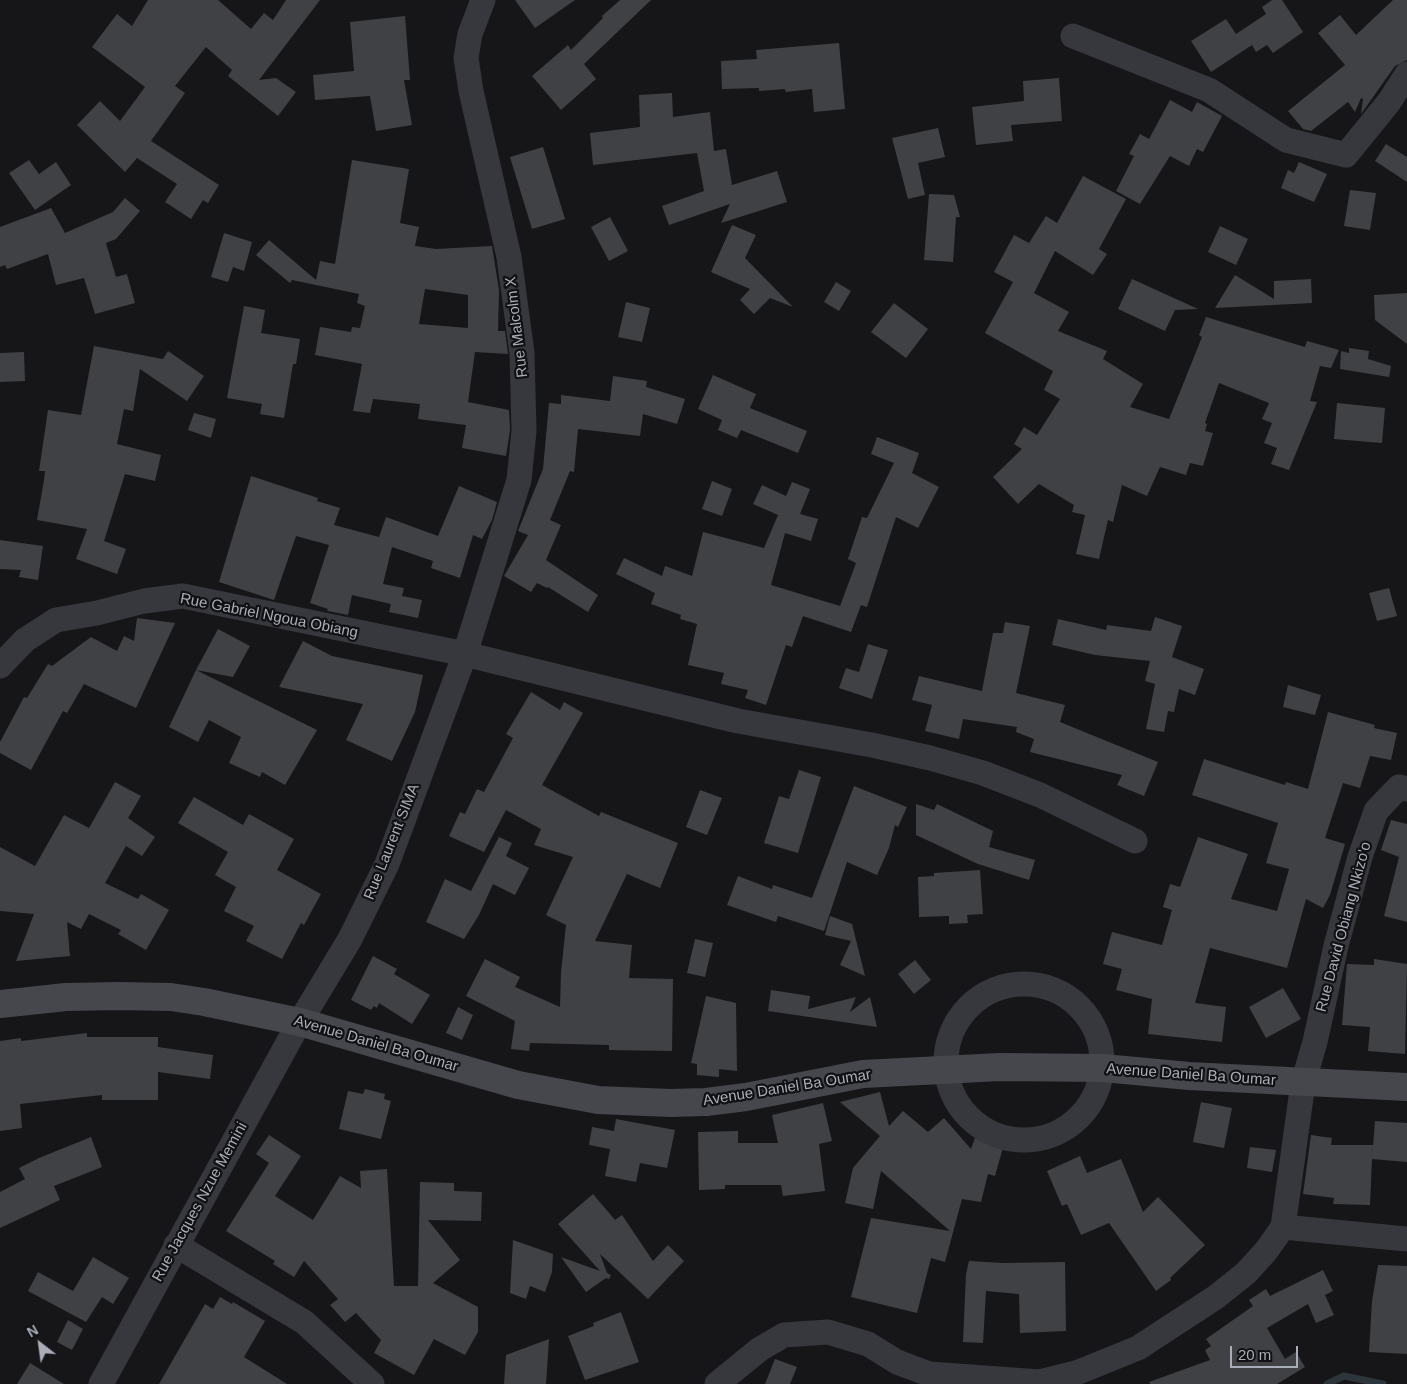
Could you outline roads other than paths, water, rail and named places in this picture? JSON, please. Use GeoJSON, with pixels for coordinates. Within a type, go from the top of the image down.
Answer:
{"type":"FeatureCollection","features":[{"type":"Feature","properties":{"kind":"main road","name":"Avenue Daniel Ba Oumar"},"geometry":{"type":"LineString","coordinates":[[0,1004],[66,997],[171,997],[239,1007],[300,1022],[518,1085],[598,1100],[670,1104],[706,1102],[863,1074],[944,1069],[1103,1068],[1303,1083],[1407,1087]]}},
{"type":"Feature","properties":{"kind":"street","name":"Rue Malcolm X"},"geometry":{"type":"LineString","coordinates":[[465,654],[519,480],[524,431],[522,361],[508,257],[471,91],[466,58],[470,34],[483,0]]}},
{"type":"Feature","properties":{"kind":"street"},"geometry":{"type":"LineString","coordinates":[[1073,36],[1209,90],[1286,140],[1346,156],[1389,102],[1407,74]]}},
{"type":"Feature","properties":{"kind":"street","name":"Rue Gabriel Ngoua Obiang"},"geometry":{"type":"LineString","coordinates":[[0,666],[25,640],[56,620],[97,614],[144,601],[183,596],[465,654],[738,721],[872,745],[930,758],[983,773],[1040,795],[1135,841]]}},
{"type":"Feature","properties":{"kind":"street","name":"Rue Laurent SIMA"},"geometry":{"type":"LineString","coordinates":[[300,1022],[350,939],[387,864],[465,654]]}},
{"type":"Feature","properties":{"kind":"street","name":"Rue David Obiang Nkizo'o"},"geometry":{"type":"LineString","coordinates":[[1303,1083],[1315,1042],[1336,946],[1360,857],[1376,811],[1399,787],[1407,789]]}},
{"type":"Feature","properties":{"kind":"street"},"geometry":{"type":"LineString","coordinates":[[1010,984],[1039,984],[1066,995],[1087,1014],[1100,1040],[1103,1068],[1093,1101],[1071,1126],[1040,1140],[1007,1140],[976,1126],[954,1101],[944,1069],[948,1040],[961,1014],[983,994],[1010,984]]}},
{"type":"Feature","properties":{"kind":"street","name":"Rue Jacques Nzue Memini"},"geometry":{"type":"LineString","coordinates":[[101,1384],[300,1022]]}},
{"type":"Feature","properties":{"kind":"street"},"geometry":{"type":"LineString","coordinates":[[717,1384],[760,1348],[784,1335],[828,1332],[868,1344],[897,1362],[929,1374],[1041,1383],[1108,1362],[1138,1348],[1175,1326],[1246,1273],[1266,1251],[1283,1227],[1303,1083]]}},
{"type":"Feature","properties":{"kind":"street"},"geometry":{"type":"LineString","coordinates":[[1283,1227],[1407,1239]]}},
{"type":"Feature","properties":{"kind":"street"},"geometry":{"type":"LineString","coordinates":[[176,1245],[304,1322],[372,1384]]}},
{"type":"Feature","properties":{"kind":"waterway"},"geometry":{"type":"LineString","coordinates":[[1327,1384],[1344,1376],[1383,1384]]}}]}
